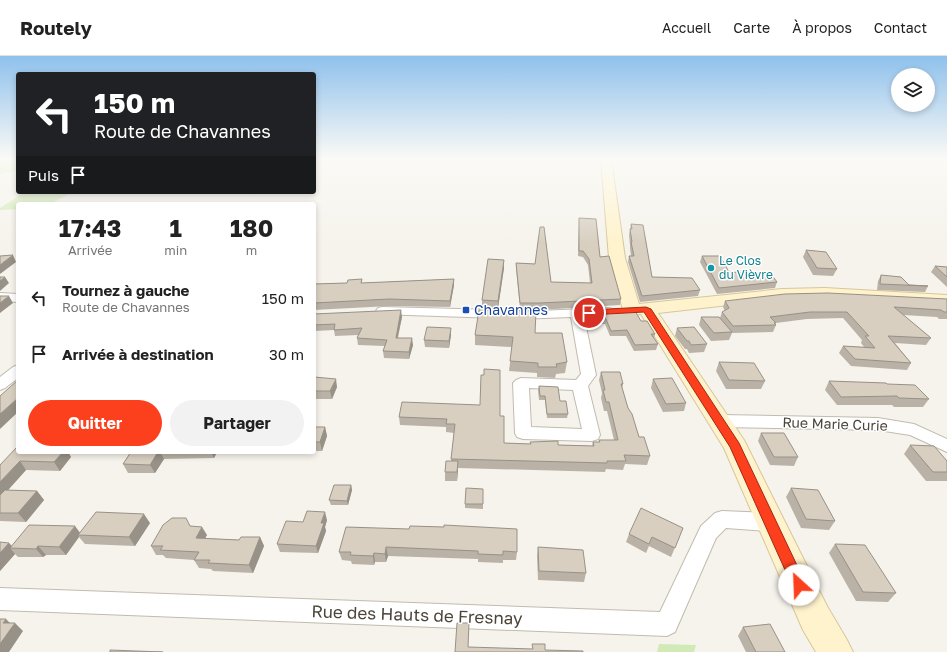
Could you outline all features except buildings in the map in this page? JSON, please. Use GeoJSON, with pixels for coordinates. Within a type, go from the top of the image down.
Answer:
{"type":"FeatureCollection","features":[{"type":"Feature","properties":{"kind":"street"},"geometry":{"type":"LineString","coordinates":[[609,187],[617,258],[639,310],[720,421],[735,446],[814,618],[835,652]]}},
{"type":"Feature","properties":{"kind":"street"},"geometry":{"type":"LineString","coordinates":[[368,312],[390,311],[539,315],[639,310],[782,294],[825,293],[947,300]]}},
{"type":"Feature","properties":{"kind":"street"},"geometry":{"type":"LineString","coordinates":[[0,297],[16,298]]}},
{"type":"Feature","properties":{"kind":"street"},"geometry":{"type":"LineString","coordinates":[[577,313],[589,375],[580,384],[522,383],[524,433],[592,435],[580,384]]}},
{"type":"Feature","properties":{"kind":"street"},"geometry":{"type":"LineString","coordinates":[[0,385],[16,372]]}},
{"type":"Feature","properties":{"kind":"street","name":"Rue Marie Curie"},"geometry":{"type":"LineString","coordinates":[[720,421],[878,424],[914,430],[947,446]]}},
{"type":"Feature","properties":{"kind":"street","name":"Rue des Hauts de Fresnay"},"geometry":{"type":"LineString","coordinates":[[0,599],[667,624],[708,532],[722,519],[769,522]]}},
{"type":"Feature","properties":{"kind":"green space"},"geometry":{"type":"Polygon","coordinates":[[[22,194],[69,194],[54,202],[16,202],[16,209],[0,210],[0,208],[22,194]]]}},
{"type":"Feature","properties":{"kind":"green space"},"geometry":{"type":"Polygon","coordinates":[[[659,644],[696,645],[694,652],[657,652],[659,644]]]}},
{"type":"Feature","properties":{"kind":"place","name":"Le Clos du Vièvre"},"geometry":{"type":"Point","coordinates":[711,268]}},
{"type":"Feature","properties":{"kind":"place","name":"Chavannes"},"geometry":{"type":"Point","coordinates":[466,310]}},
{"type":"Feature","properties":{"kind":"route"},"geometry":{"type":"LineString","coordinates":[[589,313],[646,309],[735,446],[799,585]]}}]}
